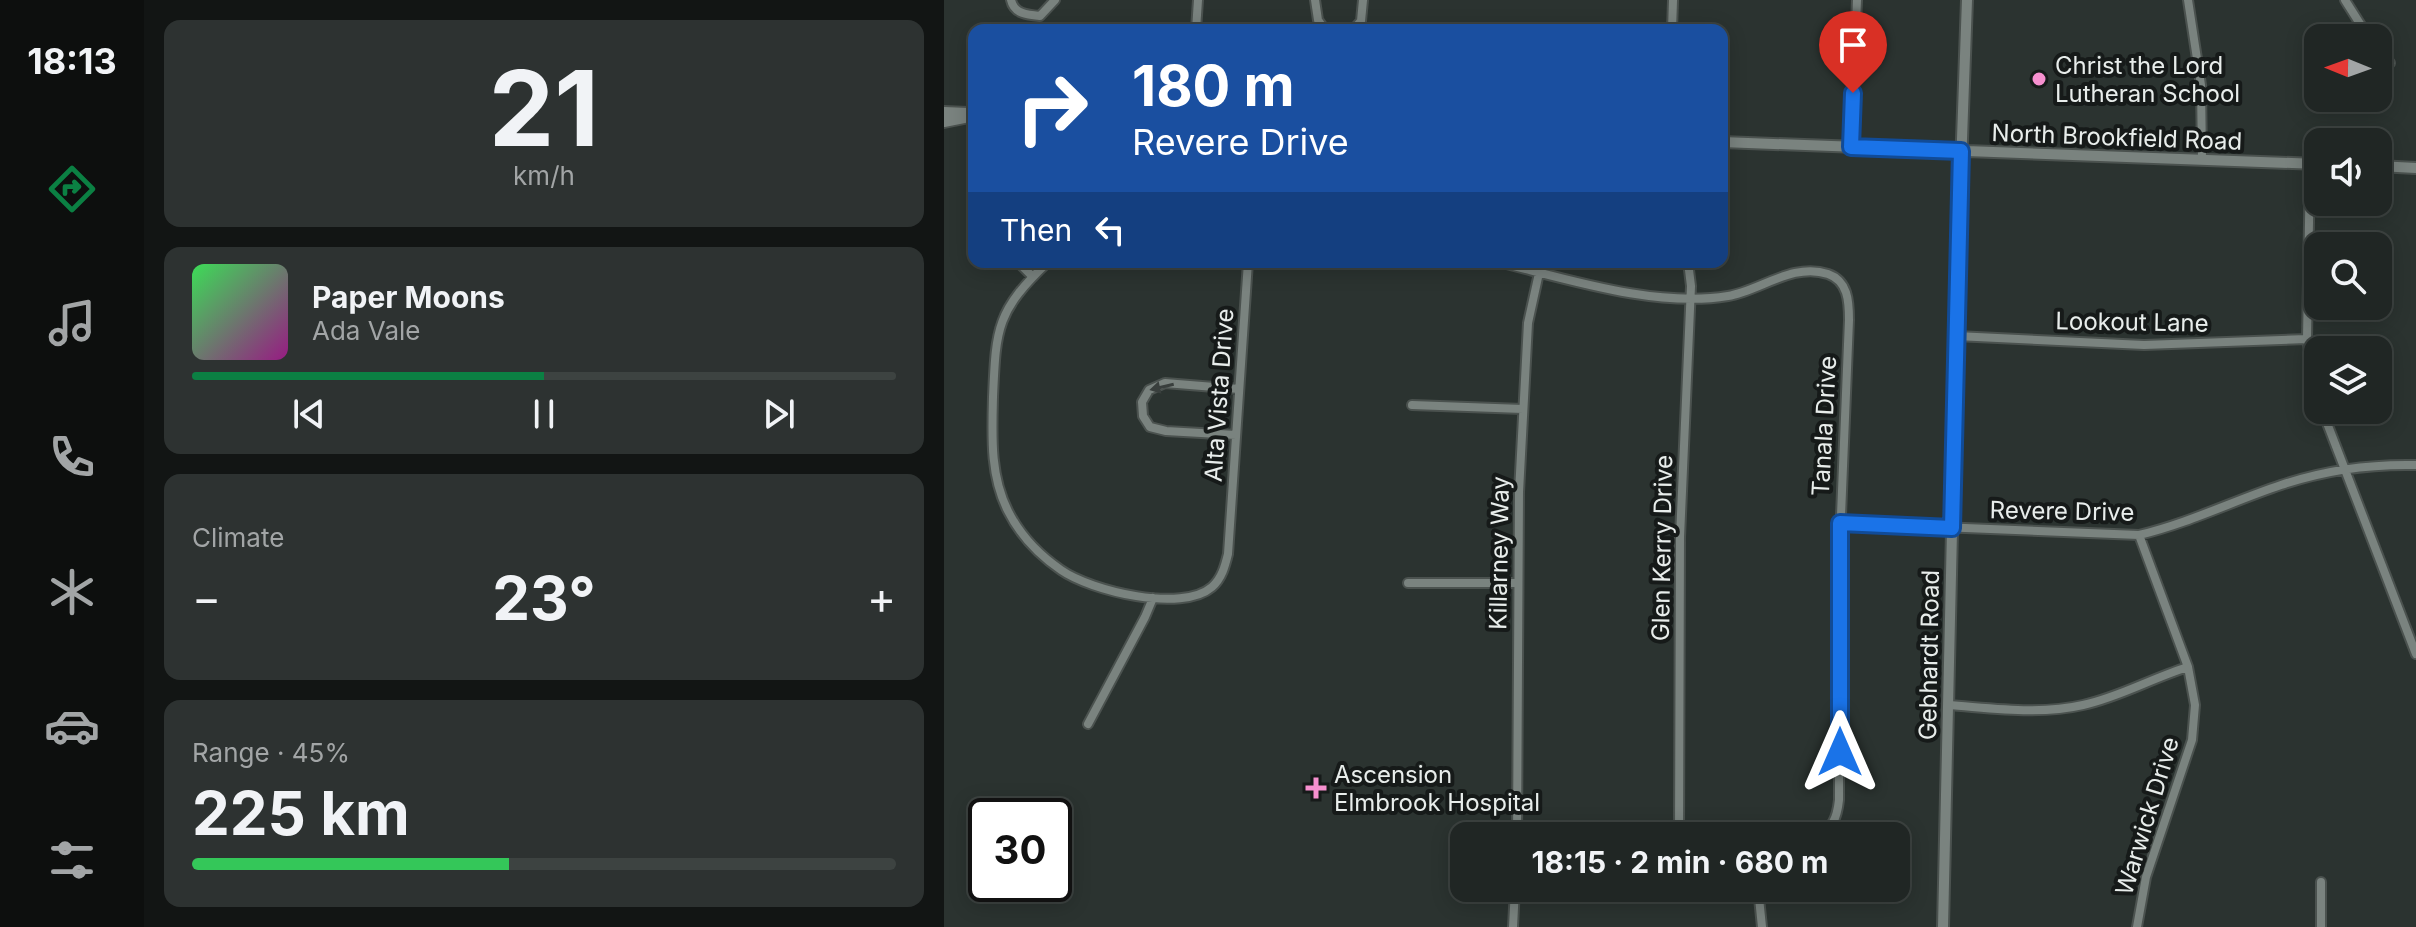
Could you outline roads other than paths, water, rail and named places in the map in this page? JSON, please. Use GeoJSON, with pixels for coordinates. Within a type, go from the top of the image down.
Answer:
{"type":"FeatureCollection","features":[{"type":"Feature","properties":{"kind":"street"},"geometry":{"type":"LineString","coordinates":[[1011,0],[1022,14],[1040,16],[1055,0]]}},
{"type":"Feature","properties":{"kind":"street"},"geometry":{"type":"LineString","coordinates":[[1196,24],[1198,0]]}},
{"type":"Feature","properties":{"kind":"street"},"geometry":{"type":"LineString","coordinates":[[1315,0],[1321,24]]}},
{"type":"Feature","properties":{"kind":"street"},"geometry":{"type":"LineString","coordinates":[[1358,24],[1363,0]]}},
{"type":"Feature","properties":{"kind":"street"},"geometry":{"type":"LineString","coordinates":[[1672,24],[1673,0]]}},
{"type":"Feature","properties":{"kind":"street"},"geometry":{"type":"LineString","coordinates":[[1851,147],[1857,0]]}},
{"type":"Feature","properties":{"kind":"street","name":"Gebhardt Road"},"geometry":{"type":"LineString","coordinates":[[1943,927],[1967,0]]}},
{"type":"Feature","properties":{"kind":"street"},"geometry":{"type":"LineString","coordinates":[[2188,0],[2201,85],[2202,160]]}},
{"type":"Feature","properties":{"kind":"street"},"geometry":{"type":"LineString","coordinates":[[2345,0],[2360,24]]}},
{"type":"Feature","properties":{"kind":"street"},"geometry":{"type":"LineString","coordinates":[[944,112],[968,114]]}},
{"type":"Feature","properties":{"kind":"street"},"geometry":{"type":"LineString","coordinates":[[944,122],[968,116]]}},
{"type":"Feature","properties":{"kind":"street","name":"North Brookfield Road"},"geometry":{"type":"LineString","coordinates":[[1728,142],[2304,164]]}},
{"type":"Feature","properties":{"kind":"street"},"geometry":{"type":"LineString","coordinates":[[2392,167],[2416,168]]}},
{"type":"Feature","properties":{"kind":"street"},"geometry":{"type":"LineString","coordinates":[[2307,336],[2312,216]]}},
{"type":"Feature","properties":{"kind":"street"},"geometry":{"type":"LineString","coordinates":[[1024,268],[1033,277]]}},
{"type":"Feature","properties":{"kind":"street","name":"Alta Vista Drive"},"geometry":{"type":"LineString","coordinates":[[1042,268],[1004,313],[998,331],[992,439],[994,468],[1000,491],[1022,533],[1039,554],[1063,572],[1089,585],[1153,598],[1195,597],[1212,587],[1223,573],[1230,531],[1248,268]]}},
{"type":"Feature","properties":{"kind":"street"},"geometry":{"type":"LineString","coordinates":[[1520,268],[1603,287],[1691,298]]}},
{"type":"Feature","properties":{"kind":"street","name":"Glen Kerry Drive"},"geometry":{"type":"LineString","coordinates":[[1679,822],[1680,537],[1691,298],[1688,268]]}},
{"type":"Feature","properties":{"kind":"street","name":"Killarney Way"},"geometry":{"type":"LineString","coordinates":[[1517,822],[1518,583],[1523,409],[1528,323],[1539,273]]}},
{"type":"Feature","properties":{"kind":"street","name":"Tanala Drive"},"geometry":{"type":"LineString","coordinates":[[1691,298],[1741,293],[1792,274],[1826,273],[1845,288],[1849,304],[1840,523],[1839,800],[1835,822]]}},
{"type":"Feature","properties":{"kind":"street","name":"Lookout Lane"},"geometry":{"type":"LineString","coordinates":[[1956,336],[2144,345],[2304,339]]}},
{"type":"Feature","properties":{"kind":"street"},"geometry":{"type":"LineString","coordinates":[[1236,435],[1166,431],[1150,427],[1143,416],[1142,402],[1149,390],[1165,383],[1239,389]]}},
{"type":"Feature","properties":{"kind":"street"},"geometry":{"type":"LineString","coordinates":[[1412,405],[1523,409]]}},
{"type":"Feature","properties":{"kind":"street"},"geometry":{"type":"LineString","coordinates":[[2327,424],[2416,654]]}},
{"type":"Feature","properties":{"kind":"street","name":"Revere Drive"},"geometry":{"type":"LineString","coordinates":[[1840,523],[2139,535],[2186,522],[2283,484],[2343,469],[2385,464],[2416,465]]}},
{"type":"Feature","properties":{"kind":"street","name":"Warwick Drive"},"geometry":{"type":"LineString","coordinates":[[2137,927],[2146,877],[2192,740],[2195,705],[2188,667],[2139,535]]}},
{"type":"Feature","properties":{"kind":"street"},"geometry":{"type":"LineString","coordinates":[[1408,583],[1518,583]]}},
{"type":"Feature","properties":{"kind":"street"},"geometry":{"type":"LineString","coordinates":[[1088,724],[1153,598]]}},
{"type":"Feature","properties":{"kind":"street"},"geometry":{"type":"LineString","coordinates":[[1948,705],[2070,708],[2111,697],[2188,667]]}},
{"type":"Feature","properties":{"kind":"street"},"geometry":{"type":"LineString","coordinates":[[2321,882],[2321,927]]}},
{"type":"Feature","properties":{"kind":"street"},"geometry":{"type":"LineString","coordinates":[[1513,927],[1514,902]]}},
{"type":"Feature","properties":{"kind":"street"},"geometry":{"type":"LineString","coordinates":[[1759,902],[1762,927]]}},
{"type":"Feature","properties":{"kind":"place","name":"Christ the Lord Lutheran School"},"geometry":{"type":"Point","coordinates":[2039,79]}},
{"type":"Feature","properties":{"kind":"place","name":"Ascension Elmbrook Hospital"},"geometry":{"type":"Point","coordinates":[1316,788]}}]}
